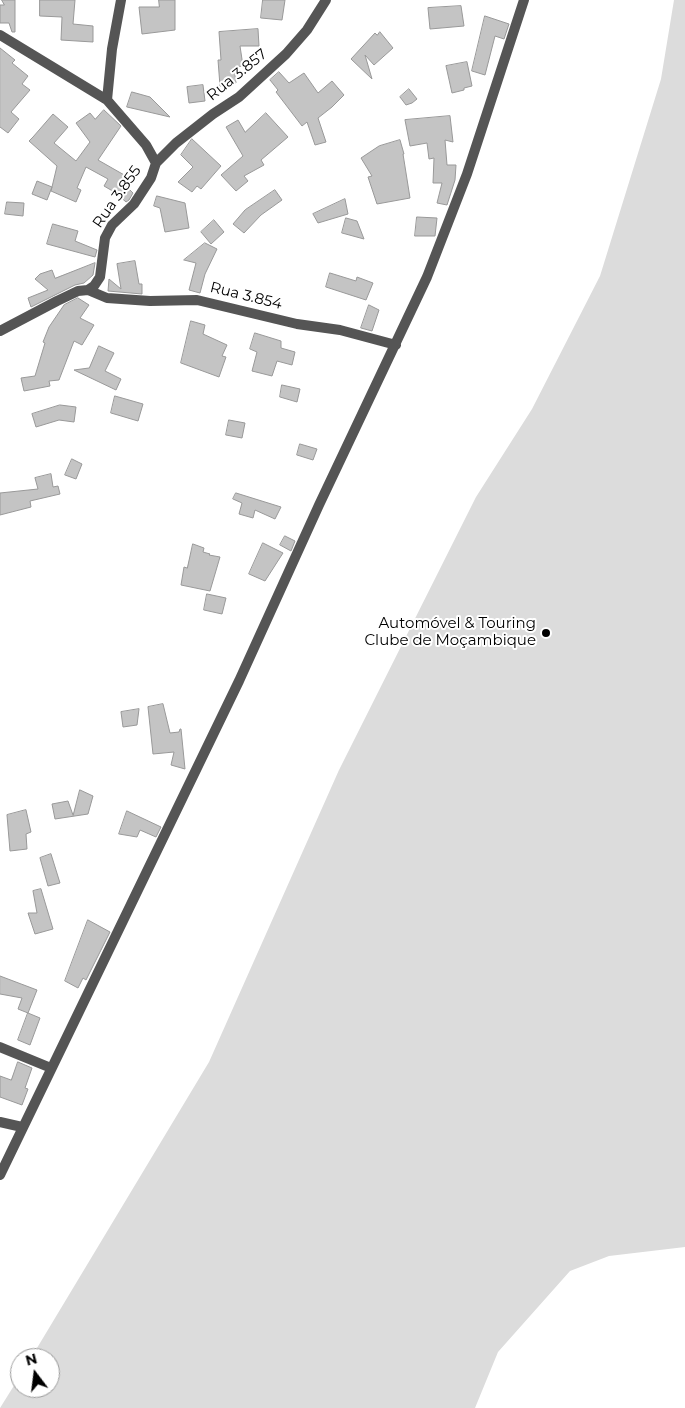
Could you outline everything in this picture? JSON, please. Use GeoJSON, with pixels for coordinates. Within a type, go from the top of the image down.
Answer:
{"type":"FeatureCollection","features":[{"type":"Feature","properties":{"kind":"street"},"geometry":{"type":"LineString","coordinates":[[107,100],[112,49],[121,0]]}},
{"type":"Feature","properties":{"kind":"street","name":"Rua 3.857"},"geometry":{"type":"LineString","coordinates":[[156,163],[176,143],[213,114],[239,97],[286,54],[307,30],[326,0]]}},
{"type":"Feature","properties":{"kind":"street"},"geometry":{"type":"LineString","coordinates":[[0,1175],[235,690],[319,505],[427,277],[467,174],[524,0]]}},
{"type":"Feature","properties":{"kind":"street","name":"Rua 3.855"},"geometry":{"type":"LineString","coordinates":[[0,35],[107,100],[146,145],[156,163],[151,178],[134,204],[112,225],[105,238],[100,277],[94,286],[88,290]]}},
{"type":"Feature","properties":{"kind":"street"},"geometry":{"type":"LineString","coordinates":[[0,331],[78,291],[88,290]]}},
{"type":"Feature","properties":{"kind":"street","name":"Rua 3.854"},"geometry":{"type":"LineString","coordinates":[[88,290],[107,298],[150,301],[197,300],[297,324],[340,330],[396,345]]}},
{"type":"Feature","properties":{"kind":"street"},"geometry":{"type":"LineString","coordinates":[[0,1047],[52,1068]]}},
{"type":"Feature","properties":{"kind":"street"},"geometry":{"type":"LineString","coordinates":[[0,1122],[22,1127]]}},
{"type":"Feature","properties":{"kind":"shaded area","name":"Automóvel & Touring Clube de Moçambique"},"geometry":{"type":"Polygon","coordinates":[[[674,0],[685,0],[685,1247],[609,1256],[570,1271],[498,1352],[475,1408],[0,1408],[10,1392],[10,1398],[60,1398],[60,1348],[37,1348],[209,1062],[339,770],[476,497],[532,409],[600,276],[661,79],[674,0]]]}},
{"type":"Feature","properties":{"kind":"building"},"geometry":{"type":"Polygon","coordinates":[[[2,0],[15,0],[15,32],[12,32],[9,23],[0,23],[0,5],[4,5],[2,0]]]}},
{"type":"Feature","properties":{"kind":"building"},"geometry":{"type":"Polygon","coordinates":[[[40,0],[75,0],[73,24],[93,26],[93,42],[61,40],[62,17],[40,16],[40,0]]]}},
{"type":"Feature","properties":{"kind":"building"},"geometry":{"type":"Polygon","coordinates":[[[159,0],[175,0],[175,30],[142,34],[139,7],[159,7],[159,0]]]}},
{"type":"Feature","properties":{"kind":"building"},"geometry":{"type":"Polygon","coordinates":[[[263,0],[285,0],[282,20],[261,18],[263,0]]]}},
{"type":"Feature","properties":{"kind":"building"},"geometry":{"type":"Polygon","coordinates":[[[461,6],[464,26],[430,29],[428,8],[461,6]]]}},
{"type":"Feature","properties":{"kind":"building"},"geometry":{"type":"Polygon","coordinates":[[[485,16],[509,24],[504,39],[495,36],[485,75],[472,71],[485,16]]]}},
{"type":"Feature","properties":{"kind":"building"},"geometry":{"type":"Polygon","coordinates":[[[258,29],[259,46],[240,46],[243,66],[234,67],[236,83],[220,86],[218,60],[221,60],[219,32],[258,29]]]}},
{"type":"Feature","properties":{"kind":"building"},"geometry":{"type":"Polygon","coordinates":[[[380,32],[393,48],[374,65],[365,55],[372,79],[351,59],[375,33],[377,35],[380,32]]]}},
{"type":"Feature","properties":{"kind":"building"},"geometry":{"type":"Polygon","coordinates":[[[0,48],[15,60],[12,63],[28,76],[22,84],[30,90],[11,112],[19,119],[8,133],[0,127],[0,48]]]}},
{"type":"Feature","properties":{"kind":"building"},"geometry":{"type":"Polygon","coordinates":[[[467,62],[472,86],[452,93],[446,66],[467,62]]]}},
{"type":"Feature","properties":{"kind":"building"},"geometry":{"type":"Polygon","coordinates":[[[279,72],[289,83],[304,73],[318,93],[332,81],[344,95],[318,118],[326,142],[315,145],[307,122],[302,126],[276,92],[278,90],[270,80],[279,72]]]}},
{"type":"Feature","properties":{"kind":"building"},"geometry":{"type":"Polygon","coordinates":[[[203,85],[205,101],[189,103],[187,87],[203,85]]]}},
{"type":"Feature","properties":{"kind":"building"},"geometry":{"type":"Polygon","coordinates":[[[409,89],[417,99],[406,105],[400,97],[409,89]]]}},
{"type":"Feature","properties":{"kind":"building"},"geometry":{"type":"Polygon","coordinates":[[[132,92],[150,97],[170,117],[127,107],[132,92]]]}},
{"type":"Feature","properties":{"kind":"building"},"geometry":{"type":"Polygon","coordinates":[[[104,110],[121,126],[98,160],[126,176],[122,182],[133,193],[126,202],[104,186],[108,179],[86,167],[77,188],[81,190],[76,202],[51,191],[57,166],[29,141],[53,114],[68,127],[54,143],[76,161],[90,142],[76,123],[90,113],[95,119],[104,110]]]}},
{"type":"Feature","properties":{"kind":"building"},"geometry":{"type":"Polygon","coordinates":[[[266,113],[288,137],[261,160],[264,165],[244,176],[248,181],[236,191],[221,175],[243,156],[226,127],[238,120],[245,132],[266,113]]]}},
{"type":"Feature","properties":{"kind":"building"},"geometry":{"type":"Polygon","coordinates":[[[450,116],[453,142],[445,140],[447,165],[456,165],[455,180],[447,205],[437,203],[442,183],[433,183],[434,158],[429,159],[427,143],[410,146],[405,120],[450,116]]]}},
{"type":"Feature","properties":{"kind":"building"},"geometry":{"type":"Polygon","coordinates":[[[192,139],[221,166],[201,189],[197,186],[192,192],[178,182],[193,167],[181,155],[192,139]]]}},
{"type":"Feature","properties":{"kind":"building"},"geometry":{"type":"Polygon","coordinates":[[[400,140],[404,154],[410,198],[377,204],[368,177],[372,176],[361,158],[379,146],[400,140]]]}},
{"type":"Feature","properties":{"kind":"building"},"geometry":{"type":"Polygon","coordinates":[[[37,181],[52,187],[47,200],[32,194],[37,181]]]}},
{"type":"Feature","properties":{"kind":"building"},"geometry":{"type":"Polygon","coordinates":[[[275,190],[282,200],[261,215],[244,233],[233,224],[245,210],[275,190]]]}},
{"type":"Feature","properties":{"kind":"building"},"geometry":{"type":"Polygon","coordinates":[[[157,196],[185,203],[189,228],[165,232],[160,208],[154,206],[157,196]]]}},
{"type":"Feature","properties":{"kind":"building"},"geometry":{"type":"Polygon","coordinates":[[[345,199],[348,214],[318,223],[313,214],[345,199]]]}},
{"type":"Feature","properties":{"kind":"building"},"geometry":{"type":"Polygon","coordinates":[[[7,202],[24,203],[23,216],[5,214],[7,202]]]}},
{"type":"Feature","properties":{"kind":"building"},"geometry":{"type":"Polygon","coordinates":[[[417,217],[437,218],[435,236],[415,236],[417,217]]]}},
{"type":"Feature","properties":{"kind":"building"},"geometry":{"type":"Polygon","coordinates":[[[346,218],[357,221],[364,239],[342,233],[346,218]]]}},
{"type":"Feature","properties":{"kind":"building"},"geometry":{"type":"Polygon","coordinates":[[[214,220],[224,232],[211,244],[201,232],[214,220]]]}},
{"type":"Feature","properties":{"kind":"building"},"geometry":{"type":"Polygon","coordinates":[[[53,224],[78,231],[75,241],[97,250],[95,257],[47,244],[53,224]]]}},
{"type":"Feature","properties":{"kind":"building"},"geometry":{"type":"Polygon","coordinates":[[[205,243],[217,249],[205,274],[200,293],[189,290],[196,263],[184,260],[205,243]]]}},
{"type":"Feature","properties":{"kind":"building"},"geometry":{"type":"Polygon","coordinates":[[[135,261],[139,284],[142,284],[142,294],[108,291],[109,279],[121,289],[117,264],[135,261]]]}},
{"type":"Feature","properties":{"kind":"building"},"geometry":{"type":"Polygon","coordinates":[[[95,263],[93,275],[84,283],[75,285],[31,307],[28,298],[48,290],[35,279],[40,274],[52,270],[55,278],[95,263]]]}},
{"type":"Feature","properties":{"kind":"building"},"geometry":{"type":"Polygon","coordinates":[[[330,273],[356,281],[357,277],[373,283],[366,300],[326,287],[330,273]]]}},
{"type":"Feature","properties":{"kind":"building"},"geometry":{"type":"Polygon","coordinates":[[[78,298],[89,305],[80,318],[94,325],[82,345],[74,341],[59,380],[49,381],[50,386],[24,391],[21,378],[35,376],[45,343],[43,342],[49,327],[64,305],[78,298]]]}},
{"type":"Feature","properties":{"kind":"building"},"geometry":{"type":"Polygon","coordinates":[[[369,305],[379,310],[372,331],[361,328],[369,305]]]}},
{"type":"Feature","properties":{"kind":"building"},"geometry":{"type":"Polygon","coordinates":[[[191,321],[205,325],[203,334],[227,345],[222,356],[226,357],[219,377],[181,363],[191,321]]]}},
{"type":"Feature","properties":{"kind":"building"},"geometry":{"type":"Polygon","coordinates":[[[255,333],[281,341],[281,348],[295,352],[292,365],[277,361],[272,376],[252,371],[257,352],[250,349],[255,333]]]}},
{"type":"Feature","properties":{"kind":"building"},"geometry":{"type":"Polygon","coordinates":[[[99,346],[114,353],[105,371],[121,379],[116,390],[74,370],[89,368],[99,346]]]}},
{"type":"Feature","properties":{"kind":"building"},"geometry":{"type":"Polygon","coordinates":[[[282,385],[300,389],[297,402],[280,397],[282,385]]]}},
{"type":"Feature","properties":{"kind":"building"},"geometry":{"type":"Polygon","coordinates":[[[115,396],[143,404],[138,421],[111,413],[115,396]]]}},
{"type":"Feature","properties":{"kind":"building"},"geometry":{"type":"Polygon","coordinates":[[[60,405],[76,407],[74,422],[59,420],[36,427],[32,414],[60,405]]]}},
{"type":"Feature","properties":{"kind":"building"},"geometry":{"type":"Polygon","coordinates":[[[229,420],[245,423],[242,438],[226,435],[229,420]]]}},
{"type":"Feature","properties":{"kind":"building"},"geometry":{"type":"Polygon","coordinates":[[[300,444],[317,449],[313,460],[297,455],[300,444]]]}},
{"type":"Feature","properties":{"kind":"building"},"geometry":{"type":"Polygon","coordinates":[[[72,459],[82,464],[76,479],[65,475],[72,459]]]}},
{"type":"Feature","properties":{"kind":"building"},"geometry":{"type":"Polygon","coordinates":[[[51,474],[53,487],[58,486],[60,494],[30,501],[31,507],[0,515],[0,493],[38,489],[35,478],[51,474]]]}},
{"type":"Feature","properties":{"kind":"building"},"geometry":{"type":"Polygon","coordinates":[[[236,493],[281,507],[275,519],[255,510],[253,518],[239,514],[242,503],[233,499],[236,493]]]}},
{"type":"Feature","properties":{"kind":"building"},"geometry":{"type":"Polygon","coordinates":[[[285,536],[295,541],[291,551],[280,545],[285,536]]]}},
{"type":"Feature","properties":{"kind":"building"},"geometry":{"type":"Polygon","coordinates":[[[263,543],[283,553],[265,581],[249,574],[263,543]]]}},
{"type":"Feature","properties":{"kind":"building"},"geometry":{"type":"Polygon","coordinates":[[[193,544],[204,548],[203,552],[209,555],[220,557],[210,591],[181,585],[184,567],[187,568],[193,544]]]}},
{"type":"Feature","properties":{"kind":"building"},"geometry":{"type":"Polygon","coordinates":[[[207,594],[226,598],[222,614],[204,610],[207,594]]]}},
{"type":"Feature","properties":{"kind":"building"},"geometry":{"type":"Polygon","coordinates":[[[163,704],[170,733],[179,732],[181,729],[185,769],[171,765],[174,752],[153,754],[148,707],[163,704]]]}},
{"type":"Feature","properties":{"kind":"building"},"geometry":{"type":"Polygon","coordinates":[[[139,709],[137,725],[123,727],[121,712],[139,709]]]}},
{"type":"Feature","properties":{"kind":"building"},"geometry":{"type":"Polygon","coordinates":[[[80,790],[93,796],[88,814],[55,819],[52,804],[68,801],[73,815],[80,790]]]}},
{"type":"Feature","properties":{"kind":"building"},"geometry":{"type":"Polygon","coordinates":[[[26,810],[31,832],[26,834],[27,849],[10,851],[7,815],[26,810]]]}},
{"type":"Feature","properties":{"kind":"building"},"geometry":{"type":"Polygon","coordinates":[[[127,811],[161,827],[156,837],[140,830],[137,837],[119,834],[127,811]]]}},
{"type":"Feature","properties":{"kind":"building"},"geometry":{"type":"Polygon","coordinates":[[[51,854],[60,883],[48,886],[40,858],[51,854]]]}},
{"type":"Feature","properties":{"kind":"building"},"geometry":{"type":"Polygon","coordinates":[[[41,889],[53,929],[35,934],[28,913],[37,913],[33,891],[41,889]]]}},
{"type":"Feature","properties":{"kind":"building"},"geometry":{"type":"Polygon","coordinates":[[[88,920],[110,932],[86,980],[83,978],[78,988],[65,981],[88,920]]]}},
{"type":"Feature","properties":{"kind":"building"},"geometry":{"type":"Polygon","coordinates":[[[0,976],[37,990],[28,1013],[18,1009],[22,998],[0,994],[0,976]]]}},
{"type":"Feature","properties":{"kind":"building"},"geometry":{"type":"Polygon","coordinates":[[[28,1013],[40,1018],[30,1045],[18,1040],[28,1013]]]}},
{"type":"Feature","properties":{"kind":"building"},"geometry":{"type":"Polygon","coordinates":[[[18,1062],[32,1068],[25,1088],[28,1089],[22,1105],[0,1097],[0,1076],[11,1080],[18,1062]]]}},
{"type":"Feature","properties":{"kind":"place","name":"Automóvel & Touring Clube de Moçambique"},"geometry":{"type":"Point","coordinates":[546,633]}}]}
